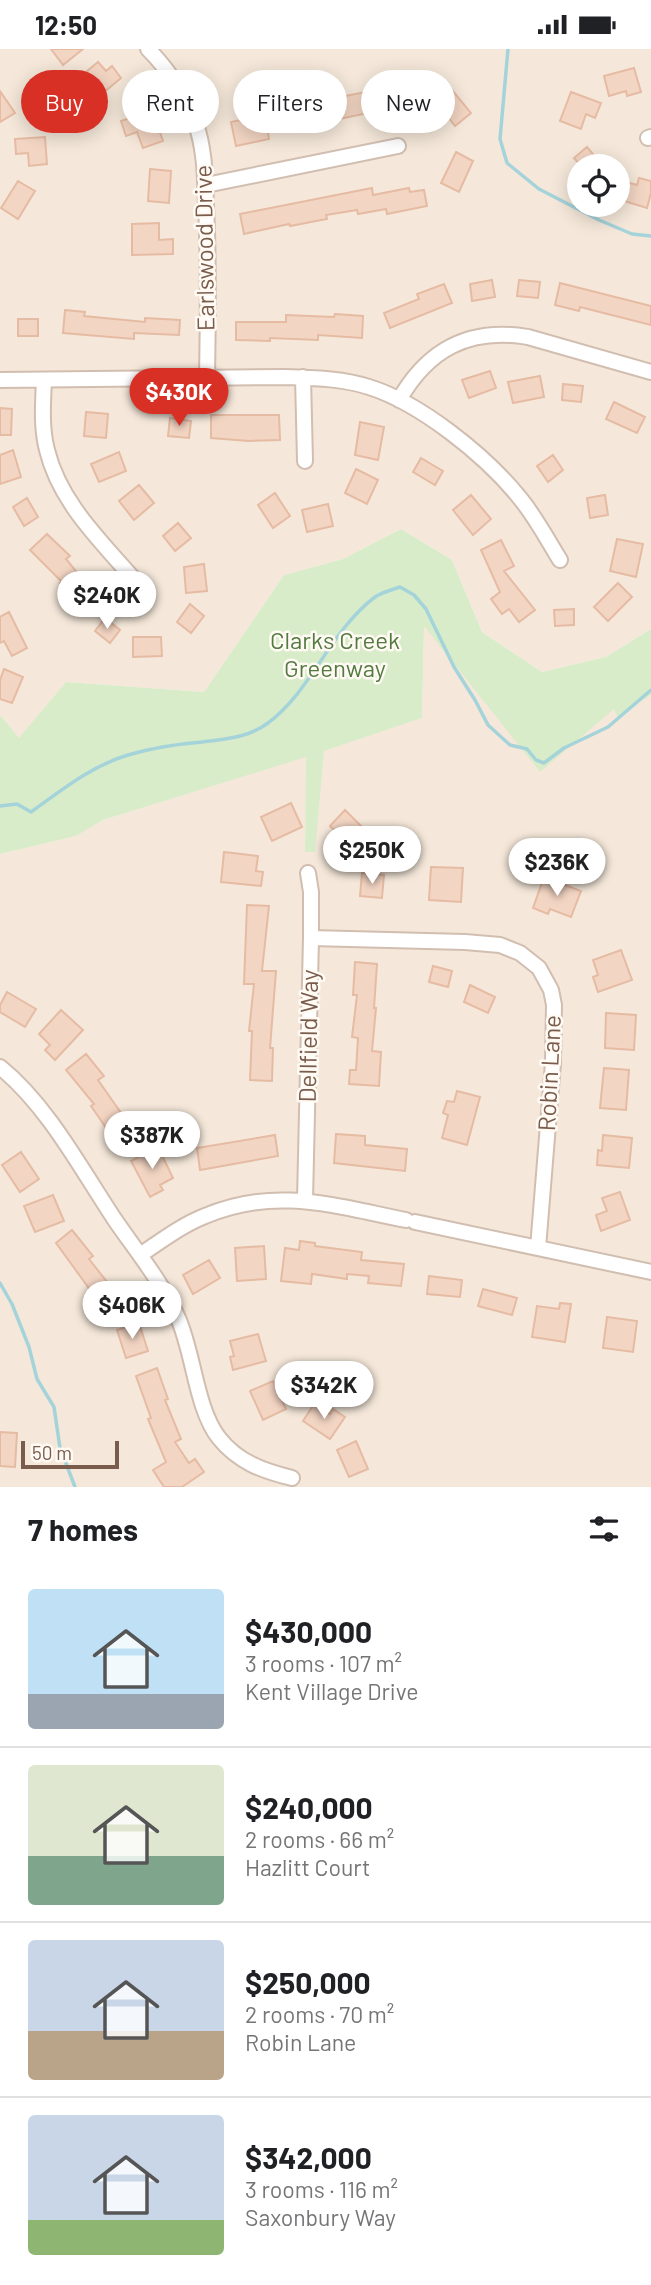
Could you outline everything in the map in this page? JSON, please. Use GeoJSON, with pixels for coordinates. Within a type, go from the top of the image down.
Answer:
{"type":"FeatureCollection","features":[{"type":"Feature","properties":{"kind":"street","name":"Earlswood Drive"},"geometry":{"type":"LineString","coordinates":[[148,49],[167,72],[195,122],[204,154],[207,378]]}},
{"type":"Feature","properties":{"kind":"street"},"geometry":{"type":"LineString","coordinates":[[206,185],[398,146]]}},
{"type":"Feature","properties":{"kind":"street"},"geometry":{"type":"LineString","coordinates":[[399,400],[414,375],[442,350],[469,338],[489,334],[528,337],[651,372]]}},
{"type":"Feature","properties":{"kind":"street"},"geometry":{"type":"LineString","coordinates":[[303,377],[305,461]]}},
{"type":"Feature","properties":{"kind":"street"},"geometry":{"type":"LineString","coordinates":[[0,380],[303,377],[342,380],[368,387],[399,400],[455,437],[501,475],[530,512],[560,560]]}},
{"type":"Feature","properties":{"kind":"street"},"geometry":{"type":"LineString","coordinates":[[44,380],[43,427],[54,473],[81,517],[138,584]]}},
{"type":"Feature","properties":{"kind":"street","name":"Dellfield Way"},"geometry":{"type":"LineString","coordinates":[[304,1200],[312,892],[308,873]]}},
{"type":"Feature","properties":{"kind":"street","name":"Robin Lane"},"geometry":{"type":"LineString","coordinates":[[311,938],[500,945],[520,953],[538,968],[551,990],[554,1005],[553,1063],[538,1248]]}},
{"type":"Feature","properties":{"kind":"street"},"geometry":{"type":"LineString","coordinates":[[0,1067],[37,1105],[166,1293],[191,1354],[204,1409],[218,1436],[246,1462],[270,1473],[292,1478]]}},
{"type":"Feature","properties":{"kind":"street"},"geometry":{"type":"LineString","coordinates":[[140,1255],[194,1221],[229,1207],[255,1201],[304,1200],[651,1272]]}},
{"type":"Feature","properties":{"kind":"shaded area"},"geometry":{"type":"Polygon","coordinates":[[[0,49],[651,49],[651,629],[606,657],[542,672],[482,632],[452,560],[401,529],[343,559],[284,575],[204,692],[66,682],[19,739],[0,715],[0,49]]]}},
{"type":"Feature","properties":{"kind":"shaded area"},"geometry":{"type":"Polygon","coordinates":[[[424,625],[614,709],[617,717],[651,695],[651,1487],[0,1487],[0,854],[76,836],[103,820],[307,756],[305,852],[323,751],[422,718],[424,625]]]}},
{"type":"Feature","properties":{"kind":"green space","name":"Clarks Creek Greenway"},"geometry":{"type":"Polygon","coordinates":[[[401,529],[452,560],[482,632],[542,672],[606,657],[651,629],[651,695],[617,717],[614,709],[540,772],[424,626],[422,718],[324,751],[315,852],[305,852],[306,757],[103,820],[76,836],[0,854],[0,715],[19,738],[66,682],[204,692],[284,575],[343,559],[401,529]]]}},
{"type":"Feature","properties":{"kind":"building"},"geometry":{"type":"Polygon","coordinates":[[[51,49],[83,49],[63,65],[51,49]]]}},
{"type":"Feature","properties":{"kind":"building"},"geometry":{"type":"Polygon","coordinates":[[[98,62],[105,70],[88,70],[98,62]]]}},
{"type":"Feature","properties":{"kind":"building"},"geometry":{"type":"Polygon","coordinates":[[[112,66],[121,78],[108,89],[107,70],[112,66]]]}},
{"type":"Feature","properties":{"kind":"building"},"geometry":{"type":"Polygon","coordinates":[[[634,68],[641,92],[627,96],[626,91],[609,96],[604,76],[634,68]]]}},
{"type":"Feature","properties":{"kind":"building"},"geometry":{"type":"Polygon","coordinates":[[[0,91],[15,113],[0,122],[0,91]]]}},
{"type":"Feature","properties":{"kind":"building"},"geometry":{"type":"Polygon","coordinates":[[[571,92],[601,103],[595,118],[586,114],[581,129],[560,121],[571,92]]]}},
{"type":"Feature","properties":{"kind":"building"},"geometry":{"type":"Polygon","coordinates":[[[361,93],[361,114],[347,117],[347,96],[361,93]]]}},
{"type":"Feature","properties":{"kind":"building"},"geometry":{"type":"Polygon","coordinates":[[[455,94],[471,113],[455,126],[455,94]]]}},
{"type":"Feature","properties":{"kind":"building"},"geometry":{"type":"Polygon","coordinates":[[[137,133],[160,133],[163,141],[143,148],[137,133]]]}},
{"type":"Feature","properties":{"kind":"building"},"geometry":{"type":"Polygon","coordinates":[[[233,133],[268,133],[269,139],[236,146],[233,133]]]}},
{"type":"Feature","properties":{"kind":"building"},"geometry":{"type":"Polygon","coordinates":[[[45,137],[47,164],[29,166],[28,153],[16,154],[15,139],[45,137]]]}},
{"type":"Feature","properties":{"kind":"building"},"geometry":{"type":"Polygon","coordinates":[[[587,147],[593,154],[579,154],[587,147]]]}},
{"type":"Feature","properties":{"kind":"building"},"geometry":{"type":"Polygon","coordinates":[[[456,152],[473,161],[459,192],[441,183],[456,152]]]}},
{"type":"Feature","properties":{"kind":"building"},"geometry":{"type":"Polygon","coordinates":[[[150,169],[171,171],[169,203],[148,201],[150,169]]]}},
{"type":"Feature","properties":{"kind":"building"},"geometry":{"type":"Polygon","coordinates":[[[639,178],[651,181],[647,208],[630,203],[630,183],[637,185],[639,178]]]}},
{"type":"Feature","properties":{"kind":"building"},"geometry":{"type":"Polygon","coordinates":[[[18,181],[35,191],[18,219],[1,208],[18,181]]]}},
{"type":"Feature","properties":{"kind":"building"},"geometry":{"type":"Polygon","coordinates":[[[372,188],[373,195],[409,188],[410,192],[424,190],[427,206],[387,214],[386,209],[358,214],[357,210],[326,215],[327,219],[244,234],[240,214],[372,188]]]}},
{"type":"Feature","properties":{"kind":"building"},"geometry":{"type":"Polygon","coordinates":[[[159,223],[159,240],[173,239],[173,254],[132,255],[132,224],[159,223]]]}},
{"type":"Feature","properties":{"kind":"building"},"geometry":{"type":"Polygon","coordinates":[[[492,280],[495,297],[472,301],[470,284],[492,280]]]}},
{"type":"Feature","properties":{"kind":"building"},"geometry":{"type":"Polygon","coordinates":[[[519,280],[540,282],[538,298],[517,296],[519,280]]]}},
{"type":"Feature","properties":{"kind":"building"},"geometry":{"type":"Polygon","coordinates":[[[560,283],[651,306],[651,325],[580,307],[579,311],[555,305],[560,283]]]}},
{"type":"Feature","properties":{"kind":"building"},"geometry":{"type":"Polygon","coordinates":[[[444,284],[452,303],[390,328],[384,313],[419,299],[417,294],[444,284]]]}},
{"type":"Feature","properties":{"kind":"building"},"geometry":{"type":"Polygon","coordinates":[[[65,310],[85,312],[84,316],[145,322],[145,318],[180,320],[179,335],[134,333],[134,339],[63,333],[65,310]]]}},
{"type":"Feature","properties":{"kind":"building"},"geometry":{"type":"Polygon","coordinates":[[[335,314],[363,316],[362,338],[318,335],[318,340],[236,340],[236,322],[286,322],[286,315],[334,317],[335,314]]]}},
{"type":"Feature","properties":{"kind":"building"},"geometry":{"type":"Polygon","coordinates":[[[18,319],[38,319],[38,336],[18,336],[18,319]]]}},
{"type":"Feature","properties":{"kind":"building"},"geometry":{"type":"Polygon","coordinates":[[[490,371],[496,388],[469,398],[462,380],[490,371]]]}},
{"type":"Feature","properties":{"kind":"building"},"geometry":{"type":"Polygon","coordinates":[[[540,376],[544,397],[513,403],[508,382],[540,376]]]}},
{"type":"Feature","properties":{"kind":"building"},"geometry":{"type":"Polygon","coordinates":[[[563,384],[583,386],[581,402],[562,400],[563,384]]]}},
{"type":"Feature","properties":{"kind":"building"},"geometry":{"type":"Polygon","coordinates":[[[614,402],[645,417],[637,433],[606,419],[614,402]]]}},
{"type":"Feature","properties":{"kind":"building"},"geometry":{"type":"Polygon","coordinates":[[[0,408],[12,409],[11,435],[0,435],[0,408]]]}},
{"type":"Feature","properties":{"kind":"building"},"geometry":{"type":"Polygon","coordinates":[[[86,412],[108,414],[106,438],[84,436],[86,412]]]}},
{"type":"Feature","properties":{"kind":"building"},"geometry":{"type":"Polygon","coordinates":[[[211,415],[279,415],[280,440],[211,438],[211,415]]]}},
{"type":"Feature","properties":{"kind":"building"},"geometry":{"type":"Polygon","coordinates":[[[170,418],[191,421],[189,438],[168,436],[170,418]]]}},
{"type":"Feature","properties":{"kind":"building"},"geometry":{"type":"Polygon","coordinates":[[[360,422],[384,427],[378,460],[355,455],[360,422]]]}},
{"type":"Feature","properties":{"kind":"building"},"geometry":{"type":"Polygon","coordinates":[[[13,450],[21,477],[0,484],[0,455],[13,450]]]}},
{"type":"Feature","properties":{"kind":"building"},"geometry":{"type":"Polygon","coordinates":[[[119,452],[126,471],[99,482],[91,464],[119,452]]]}},
{"type":"Feature","properties":{"kind":"building"},"geometry":{"type":"Polygon","coordinates":[[[553,455],[563,470],[548,482],[537,466],[553,455]]]}},
{"type":"Feature","properties":{"kind":"building"},"geometry":{"type":"Polygon","coordinates":[[[421,458],[443,471],[435,485],[413,472],[421,458]]]}},
{"type":"Feature","properties":{"kind":"building"},"geometry":{"type":"Polygon","coordinates":[[[356,469],[378,480],[367,504],[345,493],[356,469]]]}},
{"type":"Feature","properties":{"kind":"building"},"geometry":{"type":"Polygon","coordinates":[[[139,485],[154,503],[134,520],[119,501],[139,485]]]}},
{"type":"Feature","properties":{"kind":"building"},"geometry":{"type":"Polygon","coordinates":[[[275,493],[290,516],[273,528],[258,505],[275,493]]]}},
{"type":"Feature","properties":{"kind":"building"},"geometry":{"type":"Polygon","coordinates":[[[471,495],[491,519],[473,535],[453,510],[471,495]]]}},
{"type":"Feature","properties":{"kind":"building"},"geometry":{"type":"Polygon","coordinates":[[[605,495],[608,515],[590,518],[587,498],[605,495]]]}},
{"type":"Feature","properties":{"kind":"building"},"geometry":{"type":"Polygon","coordinates":[[[27,498],[38,517],[24,526],[13,507],[27,498]]]}},
{"type":"Feature","properties":{"kind":"building"},"geometry":{"type":"Polygon","coordinates":[[[328,504],[333,526],[307,532],[302,510],[328,504]]]}},
{"type":"Feature","properties":{"kind":"building"},"geometry":{"type":"Polygon","coordinates":[[[178,523],[191,538],[175,551],[163,536],[178,523]]]}},
{"type":"Feature","properties":{"kind":"building"},"geometry":{"type":"Polygon","coordinates":[[[47,534],[70,556],[66,559],[97,597],[82,610],[60,583],[62,582],[30,550],[47,534]]]}},
{"type":"Feature","properties":{"kind":"building"},"geometry":{"type":"Polygon","coordinates":[[[617,539],[643,544],[636,577],[610,571],[617,539]]]}},
{"type":"Feature","properties":{"kind":"building"},"geometry":{"type":"Polygon","coordinates":[[[501,540],[514,566],[504,571],[535,610],[519,622],[509,609],[502,614],[491,599],[500,592],[481,550],[501,540]]]}},
{"type":"Feature","properties":{"kind":"building"},"geometry":{"type":"Polygon","coordinates":[[[204,564],[207,591],[186,593],[184,567],[204,564]]]}},
{"type":"Feature","properties":{"kind":"building"},"geometry":{"type":"Polygon","coordinates":[[[618,583],[632,597],[608,621],[594,607],[618,583]]]}},
{"type":"Feature","properties":{"kind":"building"},"geometry":{"type":"Polygon","coordinates":[[[190,604],[204,616],[191,633],[177,622],[190,604]]]}},
{"type":"Feature","properties":{"kind":"building"},"geometry":{"type":"Polygon","coordinates":[[[574,609],[574,625],[555,626],[554,610],[574,609]]]}},
{"type":"Feature","properties":{"kind":"building"},"geometry":{"type":"Polygon","coordinates":[[[9,612],[27,648],[12,656],[4,641],[0,643],[0,617],[9,612]]]}},
{"type":"Feature","properties":{"kind":"building"},"geometry":{"type":"Polygon","coordinates":[[[105,618],[120,630],[110,643],[95,631],[105,618]]]}},
{"type":"Feature","properties":{"kind":"building"},"geometry":{"type":"Polygon","coordinates":[[[133,637],[161,637],[162,656],[133,657],[133,637]]]}},
{"type":"Feature","properties":{"kind":"building"},"geometry":{"type":"Polygon","coordinates":[[[4,669],[23,677],[12,703],[0,699],[0,680],[4,669]]]}},
{"type":"Feature","properties":{"kind":"building"},"geometry":{"type":"Polygon","coordinates":[[[291,803],[302,827],[272,841],[261,817],[291,803]]]}},
{"type":"Feature","properties":{"kind":"building"},"geometry":{"type":"Polygon","coordinates":[[[345,810],[368,833],[353,848],[330,826],[345,810]]]}},
{"type":"Feature","properties":{"kind":"building"},"geometry":{"type":"Polygon","coordinates":[[[224,852],[258,856],[256,871],[263,872],[261,886],[221,882],[224,852]]]}},
{"type":"Feature","properties":{"kind":"building"},"geometry":{"type":"Polygon","coordinates":[[[431,867],[463,868],[461,902],[429,900],[431,867]]]}},
{"type":"Feature","properties":{"kind":"building"},"geometry":{"type":"Polygon","coordinates":[[[362,873],[384,875],[382,898],[360,896],[362,873]]]}},
{"type":"Feature","properties":{"kind":"building"},"geometry":{"type":"Polygon","coordinates":[[[544,877],[581,891],[571,917],[550,909],[548,914],[533,908],[544,877]]]}},
{"type":"Feature","properties":{"kind":"building"},"geometry":{"type":"Polygon","coordinates":[[[247,905],[269,906],[262,971],[276,971],[270,1048],[273,1048],[272,1081],[250,1080],[252,1031],[249,1031],[254,984],[244,984],[247,905]]]}},
{"type":"Feature","properties":{"kind":"building"},"geometry":{"type":"Polygon","coordinates":[[[621,950],[632,980],[598,992],[593,977],[598,975],[593,960],[621,950]]]}},
{"type":"Feature","properties":{"kind":"building"},"geometry":{"type":"Polygon","coordinates":[[[355,962],[377,964],[372,1051],[381,1052],[379,1086],[349,1084],[350,1070],[356,1070],[358,1038],[352,1037],[357,995],[353,995],[355,962]]]}},
{"type":"Feature","properties":{"kind":"building"},"geometry":{"type":"Polygon","coordinates":[[[433,966],[452,971],[448,987],[429,982],[433,966]]]}},
{"type":"Feature","properties":{"kind":"building"},"geometry":{"type":"Polygon","coordinates":[[[470,985],[495,997],[488,1013],[464,1002],[470,985]]]}},
{"type":"Feature","properties":{"kind":"building"},"geometry":{"type":"Polygon","coordinates":[[[7,992],[36,1009],[25,1027],[0,1012],[0,1005],[7,992]]]}},
{"type":"Feature","properties":{"kind":"building"},"geometry":{"type":"Polygon","coordinates":[[[61,1010],[83,1030],[55,1060],[45,1050],[50,1045],[39,1034],[61,1010]]]}},
{"type":"Feature","properties":{"kind":"building"},"geometry":{"type":"Polygon","coordinates":[[[606,1013],[636,1015],[634,1050],[605,1048],[606,1013]]]}},
{"type":"Feature","properties":{"kind":"building"},"geometry":{"type":"Polygon","coordinates":[[[86,1054],[104,1076],[98,1080],[126,1120],[109,1132],[91,1106],[94,1104],[66,1070],[86,1054]]]}},
{"type":"Feature","properties":{"kind":"building"},"geometry":{"type":"Polygon","coordinates":[[[604,1068],[629,1070],[626,1110],[600,1108],[604,1068]]]}},
{"type":"Feature","properties":{"kind":"building"},"geometry":{"type":"Polygon","coordinates":[[[457,1091],[480,1097],[467,1145],[442,1138],[448,1115],[443,1113],[447,1101],[454,1102],[457,1091]]]}},
{"type":"Feature","properties":{"kind":"building"},"geometry":{"type":"Polygon","coordinates":[[[336,1134],[365,1136],[365,1145],[407,1149],[405,1171],[334,1163],[336,1134]]]}},
{"type":"Feature","properties":{"kind":"building"},"geometry":{"type":"Polygon","coordinates":[[[275,1135],[278,1156],[200,1170],[197,1148],[275,1135]]]}},
{"type":"Feature","properties":{"kind":"building"},"geometry":{"type":"Polygon","coordinates":[[[603,1135],[632,1138],[629,1168],[597,1165],[598,1150],[602,1151],[603,1135]]]}},
{"type":"Feature","properties":{"kind":"building"},"geometry":{"type":"Polygon","coordinates":[[[158,1147],[173,1178],[160,1185],[163,1190],[150,1197],[131,1161],[158,1147]]]}},
{"type":"Feature","properties":{"kind":"building"},"geometry":{"type":"Polygon","coordinates":[[[21,1152],[39,1179],[20,1192],[2,1165],[21,1152]]]}},
{"type":"Feature","properties":{"kind":"building"},"geometry":{"type":"Polygon","coordinates":[[[620,1192],[630,1220],[601,1231],[596,1215],[607,1211],[602,1198],[620,1192]]]}},
{"type":"Feature","properties":{"kind":"building"},"geometry":{"type":"Polygon","coordinates":[[[53,1195],[64,1221],[35,1232],[24,1206],[53,1195]]]}},
{"type":"Feature","properties":{"kind":"building"},"geometry":{"type":"Polygon","coordinates":[[[72,1230],[93,1256],[89,1259],[119,1297],[104,1309],[56,1243],[72,1230]]]}},
{"type":"Feature","properties":{"kind":"building"},"geometry":{"type":"Polygon","coordinates":[[[300,1241],[315,1243],[315,1246],[362,1252],[361,1260],[404,1264],[401,1286],[368,1283],[369,1276],[347,1274],[347,1279],[312,1274],[311,1284],[281,1281],[285,1248],[299,1250],[300,1241]]]}},
{"type":"Feature","properties":{"kind":"building"},"geometry":{"type":"Polygon","coordinates":[[[264,1246],[266,1279],[237,1281],[235,1248],[264,1246]]]}},
{"type":"Feature","properties":{"kind":"building"},"geometry":{"type":"Polygon","coordinates":[[[209,1260],[220,1278],[193,1294],[183,1275],[209,1260]]]}},
{"type":"Feature","properties":{"kind":"building"},"geometry":{"type":"Polygon","coordinates":[[[429,1276],[462,1280],[460,1297],[427,1294],[429,1276]]]}},
{"type":"Feature","properties":{"kind":"building"},"geometry":{"type":"Polygon","coordinates":[[[483,1289],[517,1298],[512,1315],[478,1306],[483,1289]]]}},
{"type":"Feature","properties":{"kind":"building"},"geometry":{"type":"Polygon","coordinates":[[[560,1303],[571,1304],[565,1342],[532,1337],[537,1306],[559,1309],[560,1303]]]}},
{"type":"Feature","properties":{"kind":"building"},"geometry":{"type":"Polygon","coordinates":[[[607,1317],[637,1321],[633,1352],[603,1348],[607,1317]]]}},
{"type":"Feature","properties":{"kind":"building"},"geometry":{"type":"Polygon","coordinates":[[[139,1323],[148,1351],[126,1358],[117,1330],[139,1323]]]}},
{"type":"Feature","properties":{"kind":"building"},"geometry":{"type":"Polygon","coordinates":[[[258,1334],[266,1361],[233,1370],[230,1357],[234,1356],[230,1341],[258,1334]]]}},
{"type":"Feature","properties":{"kind":"building"},"geometry":{"type":"Polygon","coordinates":[[[157,1368],[168,1399],[165,1400],[181,1439],[175,1442],[189,1463],[195,1459],[204,1472],[182,1487],[164,1487],[153,1470],[166,1462],[148,1419],[151,1418],[136,1376],[157,1368]]]}},
{"type":"Feature","properties":{"kind":"building"},"geometry":{"type":"Polygon","coordinates":[[[273,1381],[286,1409],[263,1420],[250,1391],[273,1381]]]}},
{"type":"Feature","properties":{"kind":"building"},"geometry":{"type":"Polygon","coordinates":[[[314,1404],[330,1414],[333,1409],[345,1417],[330,1439],[303,1421],[314,1404]]]}},
{"type":"Feature","properties":{"kind":"building"},"geometry":{"type":"Polygon","coordinates":[[[0,1432],[17,1433],[15,1467],[0,1466],[0,1432]]]}},
{"type":"Feature","properties":{"kind":"building"},"geometry":{"type":"Polygon","coordinates":[[[356,1441],[368,1469],[349,1477],[337,1450],[356,1441]]]}},
{"type":"Feature","properties":{"kind":"waterway"},"geometry":{"type":"LineString","coordinates":[[508,49],[500,139],[507,163],[539,189],[599,220],[632,234],[651,236]]}},
{"type":"Feature","properties":{"kind":"waterway"},"geometry":{"type":"LineString","coordinates":[[0,806],[17,804],[31,812],[77,779],[114,760],[155,748],[236,737],[260,728],[283,710],[297,694],[345,626],[359,611],[378,595],[400,587],[414,595],[426,609],[454,667],[488,725],[510,745],[527,749],[536,760],[544,763],[564,748],[608,727],[651,690]]}},
{"type":"Feature","properties":{"kind":"waterway"},"geometry":{"type":"LineString","coordinates":[[0,1283],[12,1304],[29,1347],[37,1379],[54,1407],[60,1448],[75,1487]]}}]}
